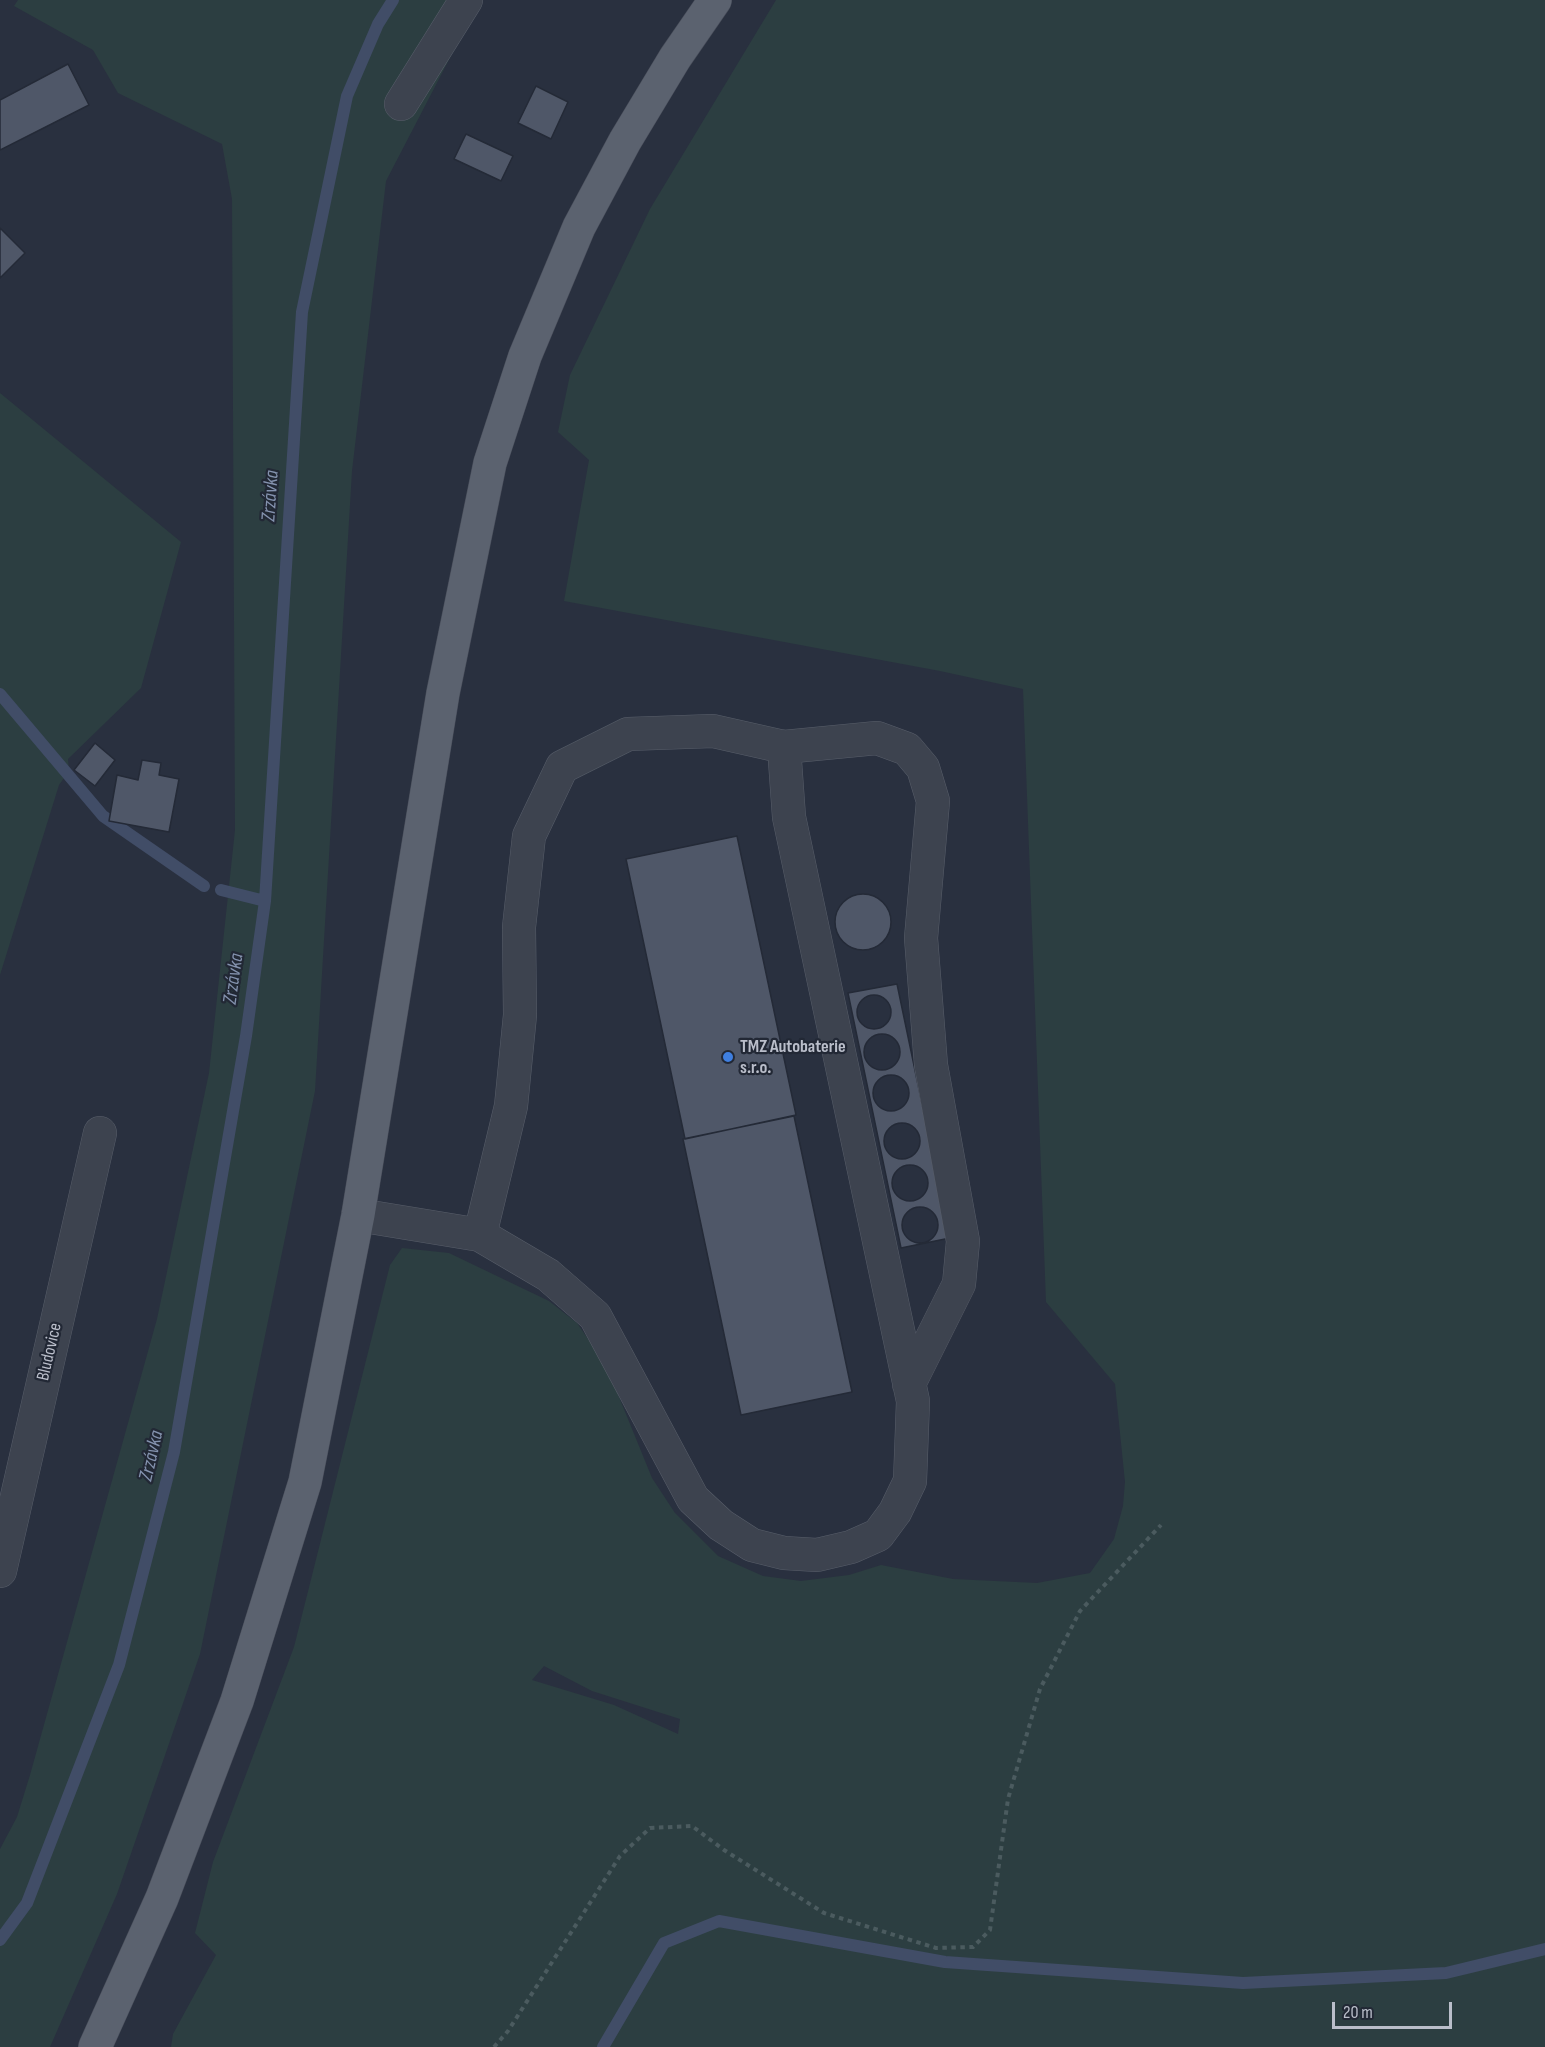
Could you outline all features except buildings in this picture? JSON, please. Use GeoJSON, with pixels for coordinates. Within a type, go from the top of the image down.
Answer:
{"type":"FeatureCollection","features":[{"type":"Feature","properties":{"kind":"main road"},"geometry":{"type":"LineString","coordinates":[[95,2047],[162,1898],[237,1701],[305,1482],[358,1215],[443,693],[490,463],[525,356],[579,227],[630,132],[675,58],[716,0]]}},
{"type":"Feature","properties":{"kind":"street"},"geometry":{"type":"LineString","coordinates":[[401,104],[466,0]]}},
{"type":"Feature","properties":{"kind":"street"},"geometry":{"type":"LineString","coordinates":[[480,1235],[511,1106],[520,1016],[519,927],[529,836],[562,767],[628,734],[713,731],[784,747],[877,738],[907,749],[923,768],[933,801],[921,938],[931,1065],[963,1241],[959,1284],[909,1384]]}},
{"type":"Feature","properties":{"kind":"street"},"geometry":{"type":"LineString","coordinates":[[358,1215],[480,1235],[548,1275],[595,1316],[693,1499],[721,1525],[752,1545],[784,1553],[817,1555],[851,1546],[878,1535],[895,1512],[910,1481],[913,1401],[789,818],[784,747]]}},
{"type":"Feature","properties":{"kind":"street","name":"Bludovice"},"geometry":{"type":"LineString","coordinates":[[0,1571],[100,1133]]}},
{"type":"Feature","properties":{"kind":"path"},"geometry":{"type":"LineString","coordinates":[[494,2047],[508,2031],[620,1856],[650,1828],[692,1826],[724,1850],[824,1913],[936,1948],[973,1947],[990,1930],[1008,1799],[1040,1689],[1080,1611],[1161,1525]]}},
{"type":"Feature","properties":{"kind":"shaded area"},"geometry":{"type":"Polygon","coordinates":[[[18,0],[480,0],[386,181],[352,471],[315,1091],[200,1654],[117,1894],[50,2047],[0,2047],[0,1849],[17,1817],[30,1775],[157,1319],[209,1073],[235,830],[232,199],[222,144],[118,93],[93,50],[14,6],[18,0]]]}},
{"type":"Feature","properties":{"kind":"shaded area"},"geometry":{"type":"Polygon","coordinates":[[[776,0],[1545,0],[1545,2047],[171,2047],[173,2034],[216,1955],[195,1933],[213,1862],[294,1647],[390,1265],[402,1248],[449,1253],[549,1301],[577,1323],[606,1365],[652,1478],[675,1513],[718,1556],[763,1576],[801,1581],[849,1575],[881,1565],[953,1579],[1037,1583],[1090,1573],[1114,1539],[1123,1506],[1125,1482],[1115,1384],[1046,1302],[1023,689],[940,671],[564,601],[589,460],[558,432],[570,375],[650,209],[776,0]],[[544,1666],[532,1680],[614,1705],[678,1734],[680,1719],[592,1691],[544,1666]]]}},
{"type":"Feature","properties":{"kind":"shaded area"},"geometry":{"type":"Polygon","coordinates":[[[0,393],[181,542],[141,688],[68,759],[69,771],[59,785],[0,975],[0,393]]]}},
{"type":"Feature","properties":{"kind":"waterway","name":"Zrzávka"},"geometry":{"type":"LineString","coordinates":[[0,1940],[27,1903],[119,1665],[174,1452],[246,1036],[265,901],[302,312],[347,96],[378,24],[393,0]]}},
{"type":"Feature","properties":{"kind":"waterway"},"geometry":{"type":"LineString","coordinates":[[0,694],[103,816],[204,886]]}},
{"type":"Feature","properties":{"kind":"waterway"},"geometry":{"type":"LineString","coordinates":[[221,890],[265,901]]}},
{"type":"Feature","properties":{"kind":"waterway"},"geometry":{"type":"LineString","coordinates":[[603,2047],[664,1943],[719,1921],[945,1962],[1243,1983],[1446,1973],[1545,1949]]}},
{"type":"Feature","properties":{"kind":"place","name":"TMZ Autobaterie s.r.o."},"geometry":{"type":"Point","coordinates":[728,1057]}}]}
